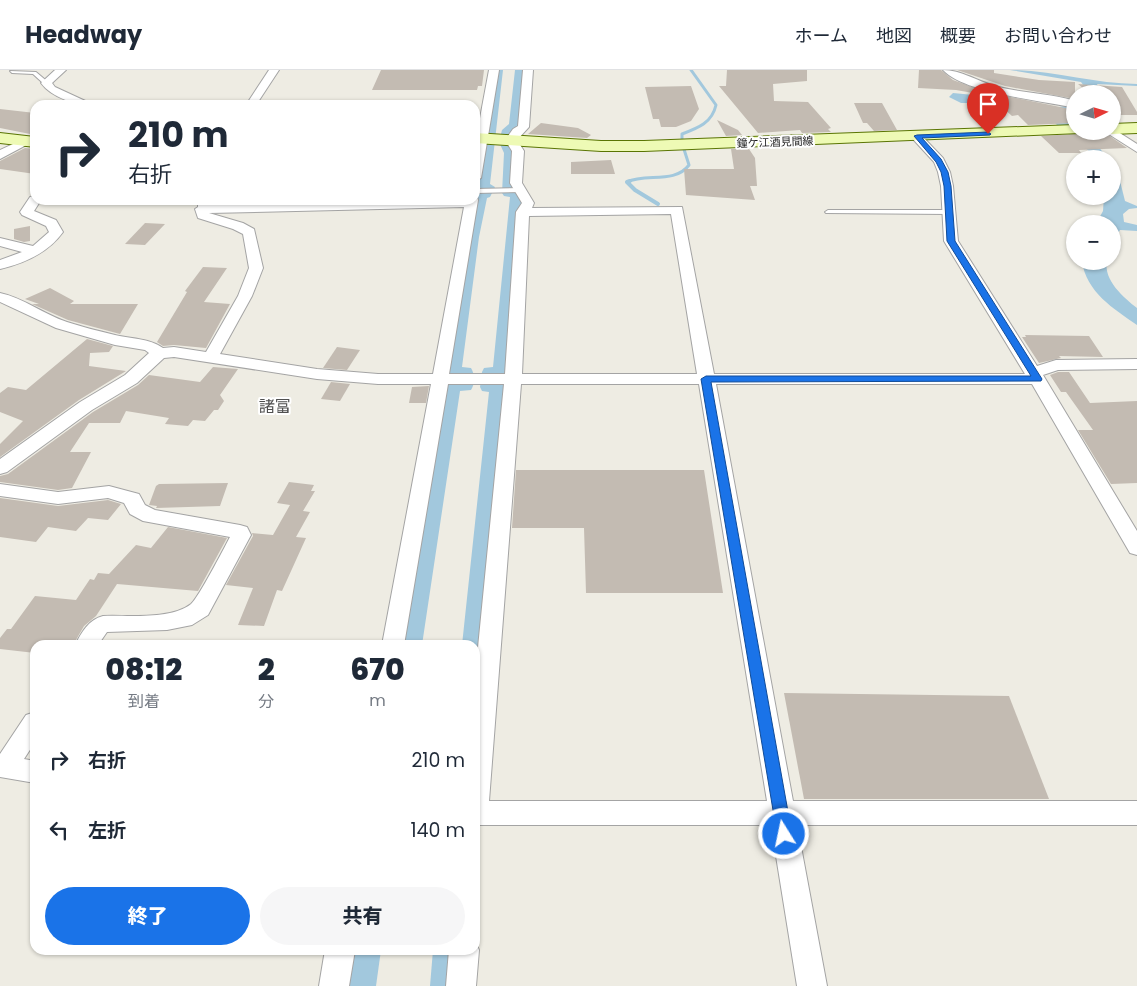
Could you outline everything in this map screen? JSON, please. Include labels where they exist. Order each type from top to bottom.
[{"type":"main road","points":[[1121,129],[1137,128]]},
{"type":"main road","name":"鐘ケ江酒見間線","points":[[481,138],[601,146],[644,146],[1066,131]]},
{"type":"main road","points":[[0,138],[30,141]]},
{"type":"street","points":[[61,70],[46,83],[51,89],[77,100]]},
{"type":"street","points":[[254,100],[274,70]]},
{"type":"street","points":[[481,138],[494,70]]},
{"type":"street","points":[[480,748],[523,212],[528,203],[522,190],[516,183],[518,151],[509,140],[516,131],[523,127],[528,70]]},
{"type":"street","points":[[948,70],[969,82],[1066,102]]},
{"type":"street","points":[[917,136],[939,161],[944,172],[947,186],[951,241],[1035,376],[1137,548]]},
{"type":"street","points":[[1121,137],[1137,149]]},
{"type":"street","points":[[0,155],[30,141]]},
{"type":"street","points":[[0,265],[36,251],[49,242],[56,232],[51,223],[27,212],[32,205]]},
{"type":"street","points":[[201,205],[203,216],[238,226],[249,232],[256,268],[246,296],[228,324],[211,357]]},
{"type":"street","points":[[394,640],[444,379],[472,205]]},
{"type":"street","points":[[523,212],[677,210],[812,986]]},
{"type":"street","points":[[0,242],[36,251]]},
{"type":"street","points":[[0,297],[11,300],[61,326],[115,340],[150,346],[159,354]]},
{"type":"street","points":[[0,468],[86,406],[131,379],[159,354],[174,352],[317,374],[378,379],[1035,376],[1056,365],[1137,364]]},
{"type":"street","points":[[0,490],[58,498],[108,492],[132,499],[137,509],[150,516],[240,532],[241,535],[200,609],[184,619],[167,622],[103,624],[98,627],[89,640]]},
{"type":"street","points":[[30,729],[3,766],[30,771]]},
{"type":"street","points":[[480,812],[781,815],[1137,813]]},
{"type":"street","points":[[334,986],[339,955]]},
{"type":"street","points":[[462,986],[464,955]]},
{"type":"lane","points":[[12,72],[34,73],[46,83]]},
{"type":"lane","points":[[480,197],[522,190]]},
{"type":"lane","points":[[828,212],[899,208],[948,212]]},
{"type":"water","points":[[1010,70],[1042,72],[1105,82],[1137,84],[1137,86],[1083,85],[1081,82]]},
{"type":"water","points":[[953,93],[984,96],[1043,110],[1066,106],[1066,110],[1061,111],[1066,122],[1066,132],[1051,120],[1015,111],[987,108],[980,103],[961,103],[949,97]]},
{"type":"water","points":[[1076,140],[1092,140],[1101,150],[1088,150]]},
{"type":"water","points":[[1121,185],[1125,201],[1137,206],[1137,208],[1129,209],[1123,214],[1124,222],[1137,225],[1137,231],[1121,230],[1121,215],[1101,215],[1103,205],[1121,205]]},
{"type":"water","points":[[1084,270],[1107,270],[1111,282],[1137,308],[1137,325],[1102,299],[1089,282]]},
{"type":"building","points":[[381,70],[484,70],[482,86],[478,86],[477,90],[372,90]]},
{"type":"building","points":[[727,70],[807,70],[807,81],[773,84],[774,101],[808,102],[831,128],[828,129],[831,132],[802,133],[800,130],[758,133],[719,86],[726,86]]},
{"type":"building","points":[[919,70],[941,70],[953,80],[986,92],[1066,108],[1066,123],[1028,125],[1018,115],[1012,116],[990,96],[956,90],[918,88]]},
{"type":"building","points":[[957,70],[994,70],[994,73],[1039,80],[1075,82],[1075,85],[1066,85],[1066,97],[1005,86]]},
{"type":"building","points":[[691,86],[699,109],[691,121],[676,127],[661,127],[659,119],[653,119],[645,87]]},
{"type":"building","points":[[1121,87],[1137,112],[1137,115],[1121,115]]},
{"type":"building","points":[[854,103],[882,103],[897,130],[874,131],[867,123],[863,123]]},
{"type":"building","points":[[0,109],[30,112],[30,134],[0,128]]},
{"type":"building","points":[[717,120],[738,130],[742,135],[726,136]]},
{"type":"building","points":[[541,123],[578,128],[591,135],[587,138],[528,134]]},
{"type":"building","points":[[1066,134],[1066,140],[1116,140],[1127,148],[1066,150],[1066,153],[1059,153],[1041,136]]},
{"type":"building","points":[[25,148],[30,148],[30,173],[0,169],[0,161]]},
{"type":"building","points":[[731,149],[749,149],[755,158],[757,186],[750,186],[755,200],[686,195],[684,169],[734,169]]},
{"type":"building","points":[[611,160],[615,174],[571,174],[571,162]]},
{"type":"building","points":[[145,223],[165,224],[145,245],[125,244]]},
{"type":"building","points":[[30,226],[30,241],[24,242],[14,239],[14,229]]},
{"type":"building","points":[[203,267],[227,268],[204,302],[230,304],[206,348],[174,345],[163,346],[157,342],[187,292],[185,291]]},
{"type":"building","points":[[50,288],[74,301],[70,304],[138,304],[120,334],[68,320],[32,304],[39,304],[25,299]]},
{"type":"building","points":[[1025,335],[1089,336],[1103,357],[1059,356],[1061,358],[1039,363],[1022,337],[1026,337]]},
{"type":"building","points":[[87,339],[113,346],[109,352],[90,353],[89,366],[126,371],[79,400],[0,457],[0,444],[23,421],[0,412],[0,393],[8,387],[26,390]]},
{"type":"building","points":[[337,347],[360,350],[347,370],[323,368]]},
{"type":"building","points":[[213,367],[238,369],[220,395],[224,401],[218,410],[214,410],[205,421],[193,420],[188,426],[165,424],[169,418],[126,411],[120,423],[89,423],[70,452],[91,452],[72,488],[58,490],[0,482],[0,476],[8,474],[93,412],[138,385],[149,375],[200,382]]},
{"type":"building","points":[[1058,372],[1069,372],[1090,403],[1137,401],[1137,483],[1111,484],[1078,430],[1093,430],[1066,392],[1061,392],[1050,375]]},
{"type":"building","points":[[331,382],[350,384],[340,401],[321,399]]},
{"type":"building","points":[[429,386],[426,403],[409,403],[412,387]]},
{"type":"building","points":[[516,470],[704,470],[723,593],[586,593],[584,528],[512,528]]},
{"type":"building","points":[[289,482],[314,485],[311,491],[315,491],[303,511],[310,512],[296,537],[306,538],[282,591],[277,590],[264,626],[238,625],[253,588],[226,585],[253,536],[252,533],[273,535],[290,505],[277,503]]},
{"type":"building","points":[[228,483],[220,506],[156,508],[157,506],[149,505],[156,486],[159,484]]},
{"type":"building","points":[[0,498],[58,506],[108,500],[121,504],[108,520],[88,518],[76,531],[48,527],[36,542],[0,537]]},
{"type":"building","points":[[168,527],[227,538],[198,591],[117,584],[96,616],[84,626],[76,640],[30,640],[30,652],[0,649],[0,638],[7,629],[11,629],[35,596],[76,600],[90,579],[94,580],[98,573],[109,574],[136,545],[151,548]]},
{"type":"building","points":[[784,693],[1009,696],[1049,799],[804,799]]},
{"type":"waterway","points":[[480,199],[481,194],[486,194],[489,187],[484,186],[498,70]]},
{"type":"waterway","points":[[473,640],[498,386],[488,387],[490,372],[501,372],[517,194],[508,193],[510,152],[505,147],[504,142],[508,130],[514,128],[515,124],[520,70]]},
{"type":"waterway","points":[[627,182],[635,179],[676,174],[683,171],[689,165],[682,143],[682,134],[708,121],[716,105],[691,70]]},
{"type":"waterway","points":[[627,182],[635,190],[658,204]]},
{"type":"waterway","points":[[412,640],[452,386],[465,386],[465,372],[453,372],[472,237],[479,205]]},
{"type":"waterway","points":[[361,986],[365,955]]},
{"type":"waterway","points":[[445,986],[448,955]]},
{"type":"district","name":"諸富","points":[[275,406]]},
{"type":"route","points":[[784,834],[706,379],[1037,379],[951,241],[947,186],[944,172],[939,161],[917,136],[988,134]]}]
